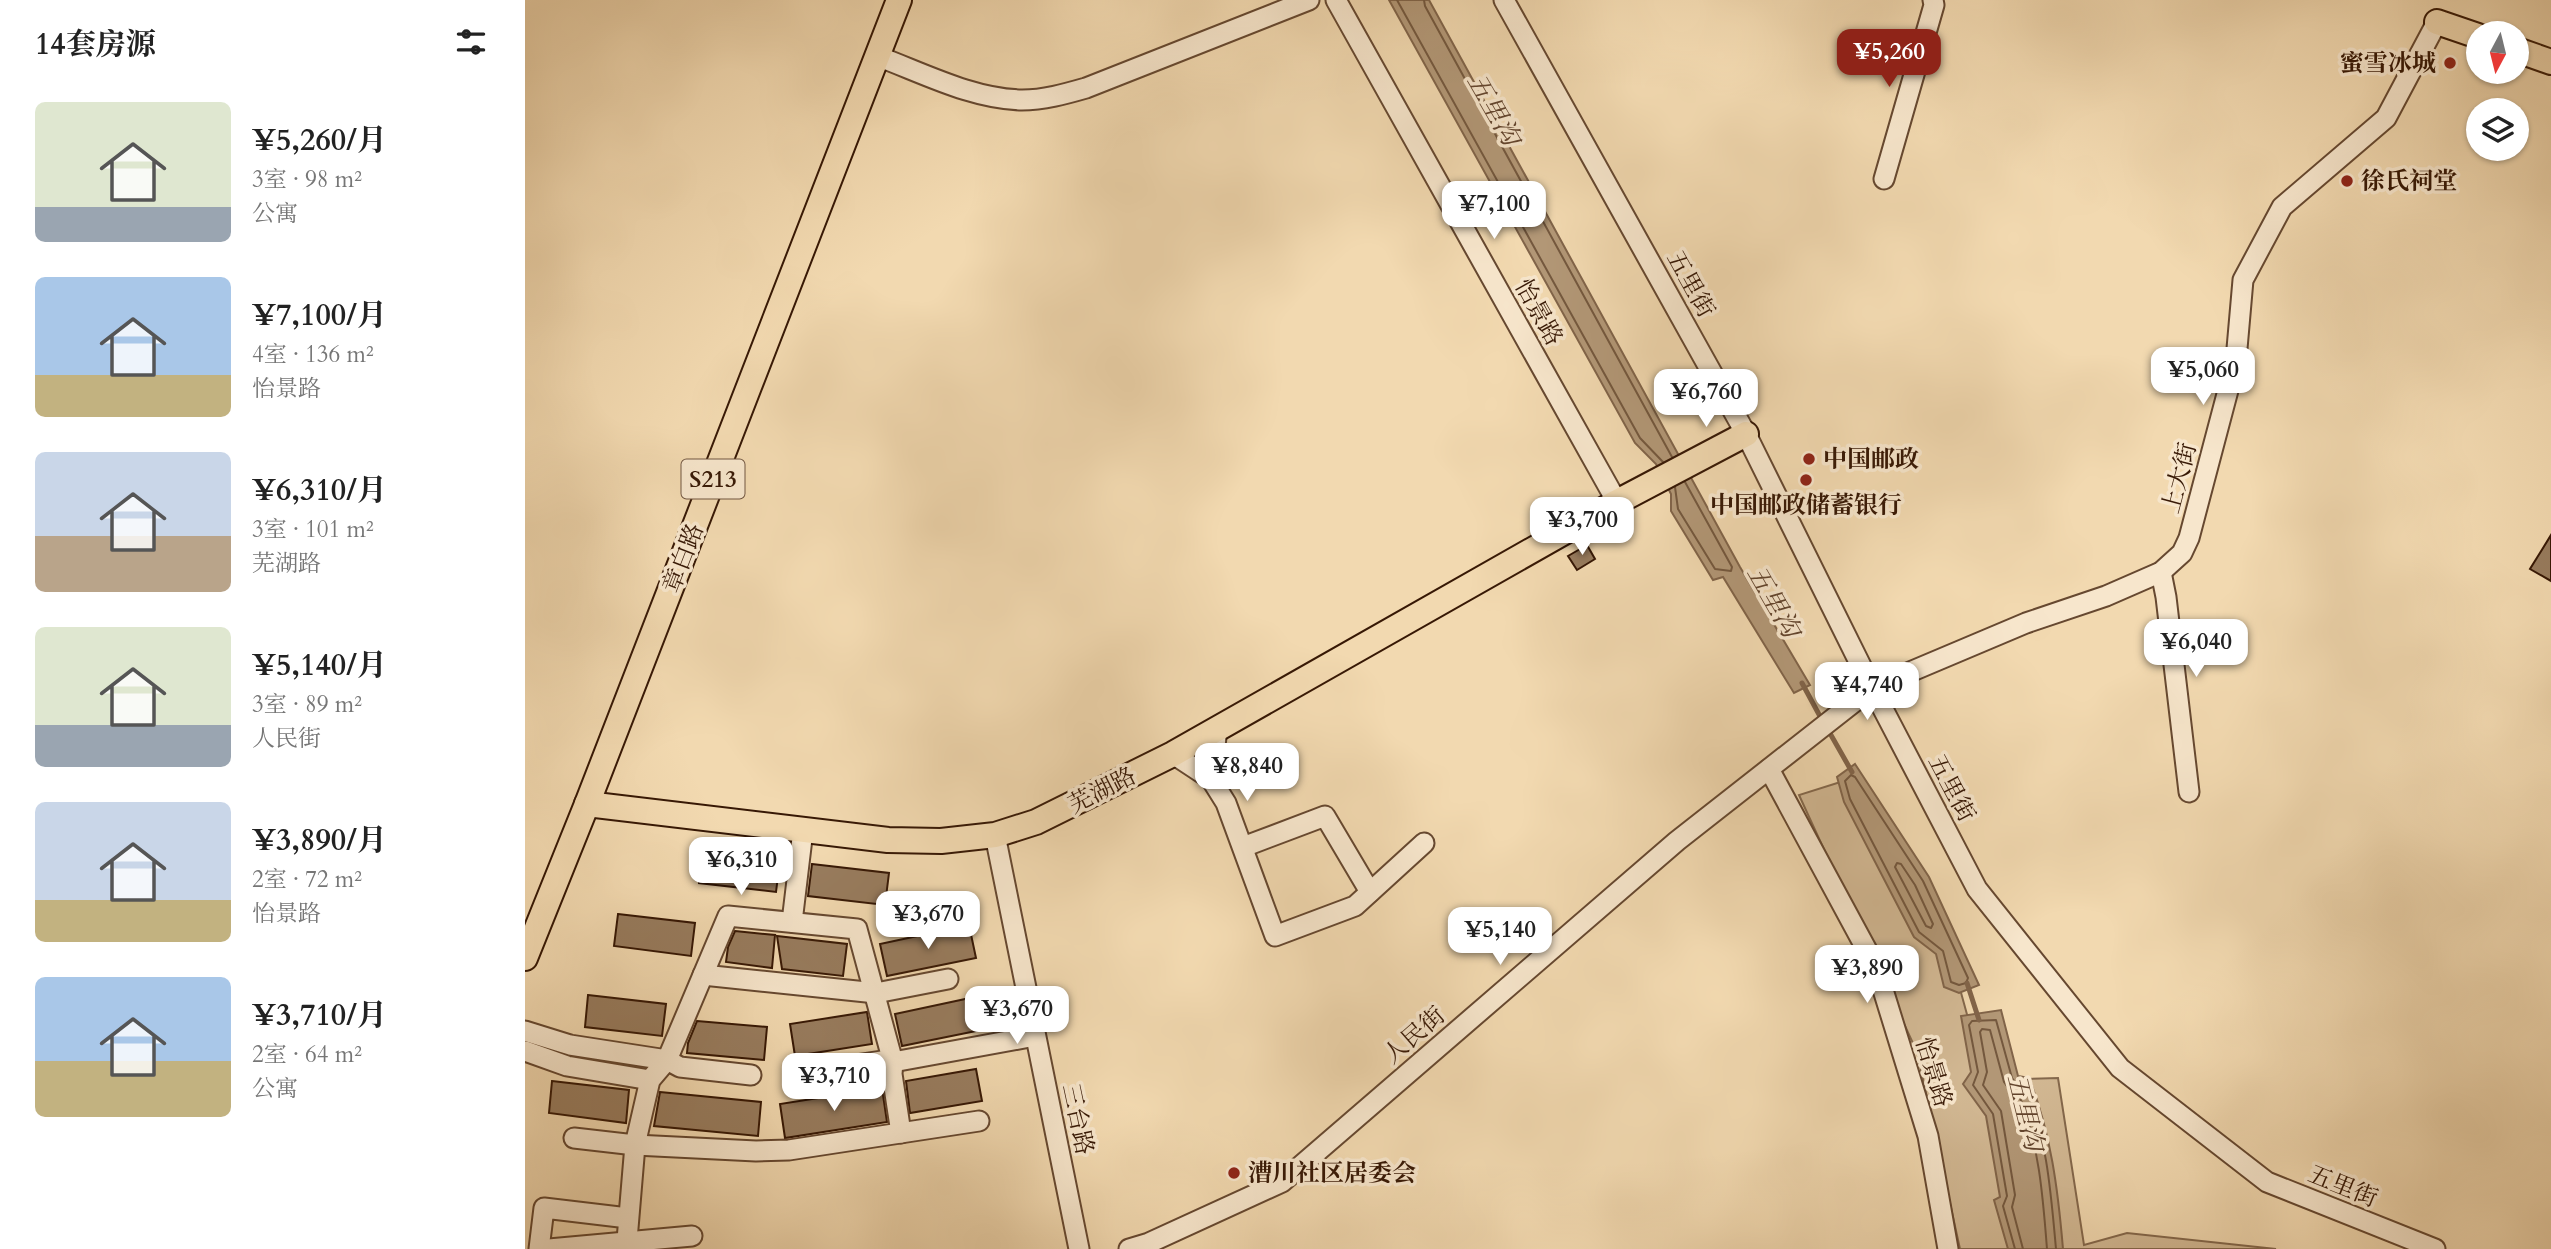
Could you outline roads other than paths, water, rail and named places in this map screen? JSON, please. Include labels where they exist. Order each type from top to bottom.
[{"type":"main road","name":"章白路","points":[[525,958],[899,0]]},
{"type":"main road","points":[[2437,22],[2466,32]]},
{"type":"main road","points":[[2529,54],[2551,62]]},
{"type":"main road","name":"芜湖路","points":[[587,804],[888,839],[941,841],[995,835],[1048,817],[1173,754],[1617,502],[1746,434]]},
{"type":"street","points":[[877,56],[982,94],[1013,99],[1048,98],[1086,88],[1309,0]]},
{"type":"street","name":"怡景路","points":[[1336,0],[1617,502]]},
{"type":"street","name":"五里街","points":[[1504,0],[1746,434],[1872,688],[1977,889],[2120,1068],[2267,1182],[2435,1249]]},
{"type":"street","points":[[1884,179],[1934,5],[1933,0]]},
{"type":"street","name":"上大街","points":[[1872,688],[2026,623],[2106,596],[2161,572],[2182,553],[2189,538],[2236,360],[2243,280],[2283,207],[2386,118],[2437,22]]},
{"type":"street","points":[[2161,572],[2189,792]]},
{"type":"street","name":"人民街","points":[[1129,1249],[1282,1182],[1677,841],[1872,688]]},
{"type":"street","points":[[1211,779],[1217,729]]},
{"type":"street","points":[[1173,754],[1211,779],[1226,803],[1275,936],[1355,906],[1424,843]]},
{"type":"street","name":"怡景路","points":[[1769,769],[1876,967],[1929,1136],[1948,1249]]},
{"type":"street","points":[[1243,847],[1325,816],[1370,892]]},
{"type":"street","points":[[792,922],[803,830]]},
{"type":"street","name":"三台路","points":[[995,835],[1079,1249]]},
{"type":"street","points":[[627,1240],[635,1145],[650,1080],[667,1060],[728,916],[857,929],[893,1062],[892,1073],[901,1133]]},
{"type":"street","points":[[703,975],[876,993],[948,979]]},
{"type":"street","points":[[525,1031],[570,1045],[667,1060],[680,1067],[751,1075]]},
{"type":"street","points":[[809,1072],[882,1061],[893,1062],[1035,1036]]},
{"type":"street","points":[[525,1051],[567,1066],[650,1080]]},
{"type":"street","points":[[574,1138],[635,1145],[789,1150],[979,1121]]},
{"type":"street","points":[[539,1249],[544,1208],[628,1218]]},
{"type":"street","points":[[549,1249],[692,1236]]},
{"type":"water","points":[[1389,0],[1429,0],[1740,567],[1810,685],[1794,693],[1723,577],[1713,580],[1671,511],[1671,494],[1656,464],[1635,443]]},
{"type":"water","points":[[1855,764],[1929,877],[1979,985],[1959,993],[1944,987],[1936,954],[1914,937],[1844,802],[1837,777]]},
{"type":"water","points":[[2001,1010],[2018,1076],[2029,1078],[2043,1120],[2056,1183],[2063,1249],[2008,1249],[1994,1200],[2000,1197],[1986,1116],[1963,1084],[1971,1072],[1961,1016]]},
{"type":"waterway","name":"五里沟","points":[[1802,683],[1822,720]]},
{"type":"waterway","name":"五里沟","points":[[1827,728],[1852,772]]},
{"type":"waterway","name":"五里沟","points":[[1967,983],[1979,1020]]},
{"type":"place","name":"蜜雪冰城","points":[[2450,63]]},
{"type":"place","name":"徐氏祠堂","points":[[2347,181]]},
{"type":"place","name":"中国邮政","points":[[1809,459]]},
{"type":"place","name":"中国邮政储蓄银行","points":[[1806,480]]},
{"type":"place","name":"漕川社区居委会","points":[[1234,1173]]}]
